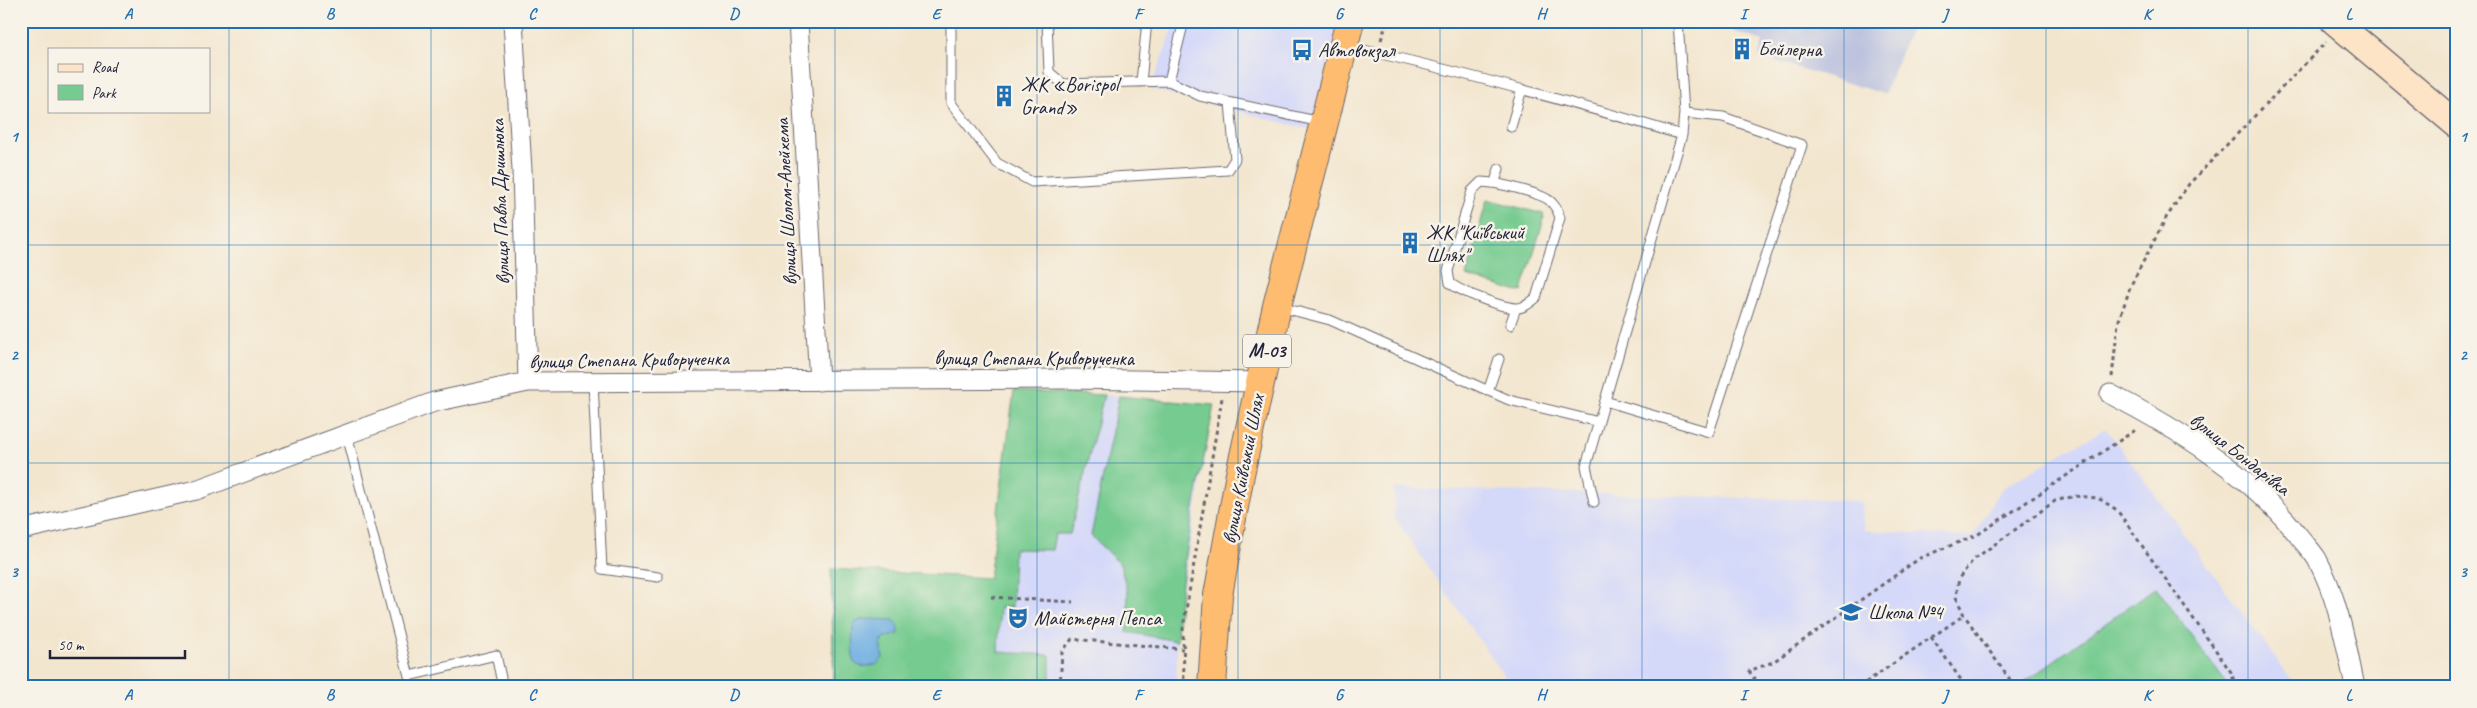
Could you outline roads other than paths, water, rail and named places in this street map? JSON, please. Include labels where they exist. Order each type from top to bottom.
[{"type":"highway","name":"вулиця Київський Шлях","points":[[1212,687],[1218,595],[1260,382],[1277,306],[1347,33]]},
{"type":"main road","points":[[2337,24],[2456,124]]},
{"type":"street","name":"вулиця Павла Дришлюка","points":[[513,21],[522,170],[528,382]]},
{"type":"street","name":"вулиця Шолом-Алейхема","points":[[798,21],[820,381]]},
{"type":"street","name":"вулиця Степана Криворученка","points":[[21,530],[196,490],[434,402],[528,382],[1070,379],[1260,382]]},
{"type":"street","name":"вулиця Бондарівка","points":[[2110,394],[2156,417],[2223,464],[2278,509],[2316,559],[2341,620],[2355,687]]},
{"type":"lane","points":[[951,21],[951,103],[997,163],[1032,182],[1228,170],[1234,159],[1230,103]]},
{"type":"lane","points":[[1047,21],[1049,72],[1063,84],[1169,81],[1200,96],[1323,123]]},
{"type":"lane","points":[[1141,82],[1147,21]]},
{"type":"lane","points":[[1169,81],[1184,21]]},
{"type":"lane","points":[[1594,502],[1586,466],[1682,135],[1684,113],[1678,21]]},
{"type":"lane","points":[[1347,33],[1377,53],[1522,89],[1682,135]]},
{"type":"lane","points":[[1511,127],[1522,89]]},
{"type":"lane","points":[[1605,401],[1709,432],[1802,145],[1723,117],[1684,113]]},
{"type":"lane","points":[[1495,182],[1499,169]]},
{"type":"lane","points":[[1482,182],[1495,182],[1548,199],[1557,207],[1560,218],[1536,298],[1528,305],[1516,308],[1459,290],[1450,283],[1448,271],[1472,191],[1482,182]]},
{"type":"lane","points":[[1277,306],[1330,320],[1509,400],[1599,422]]},
{"type":"lane","points":[[1510,325],[1516,308]]},
{"type":"lane","points":[[1488,391],[1498,359]]},
{"type":"lane","points":[[593,382],[602,569],[658,577]]},
{"type":"lane","points":[[347,435],[409,676],[496,655],[503,687]]},
{"type":"water","points":[[863,619],[894,620],[898,625],[899,634],[883,639],[881,644],[883,658],[876,665],[860,666],[854,661],[852,644],[854,623]]},
{"type":"place","name":"Бойлерна","points":[[1742,49]]},
{"type":"place","name":"Автовокзал","points":[[1302,50]]},
{"type":"place","name":"ЖК «Borispol Grand»","points":[[1004,96]]},
{"type":"place","name":"ЖК \"Київський Шлях\"","points":[[1410,243]]},
{"type":"place","name":"Школа №4","points":[[1851,612]]},
{"type":"place","name":"Майстерня Пепса","points":[[1018,618]]}]
